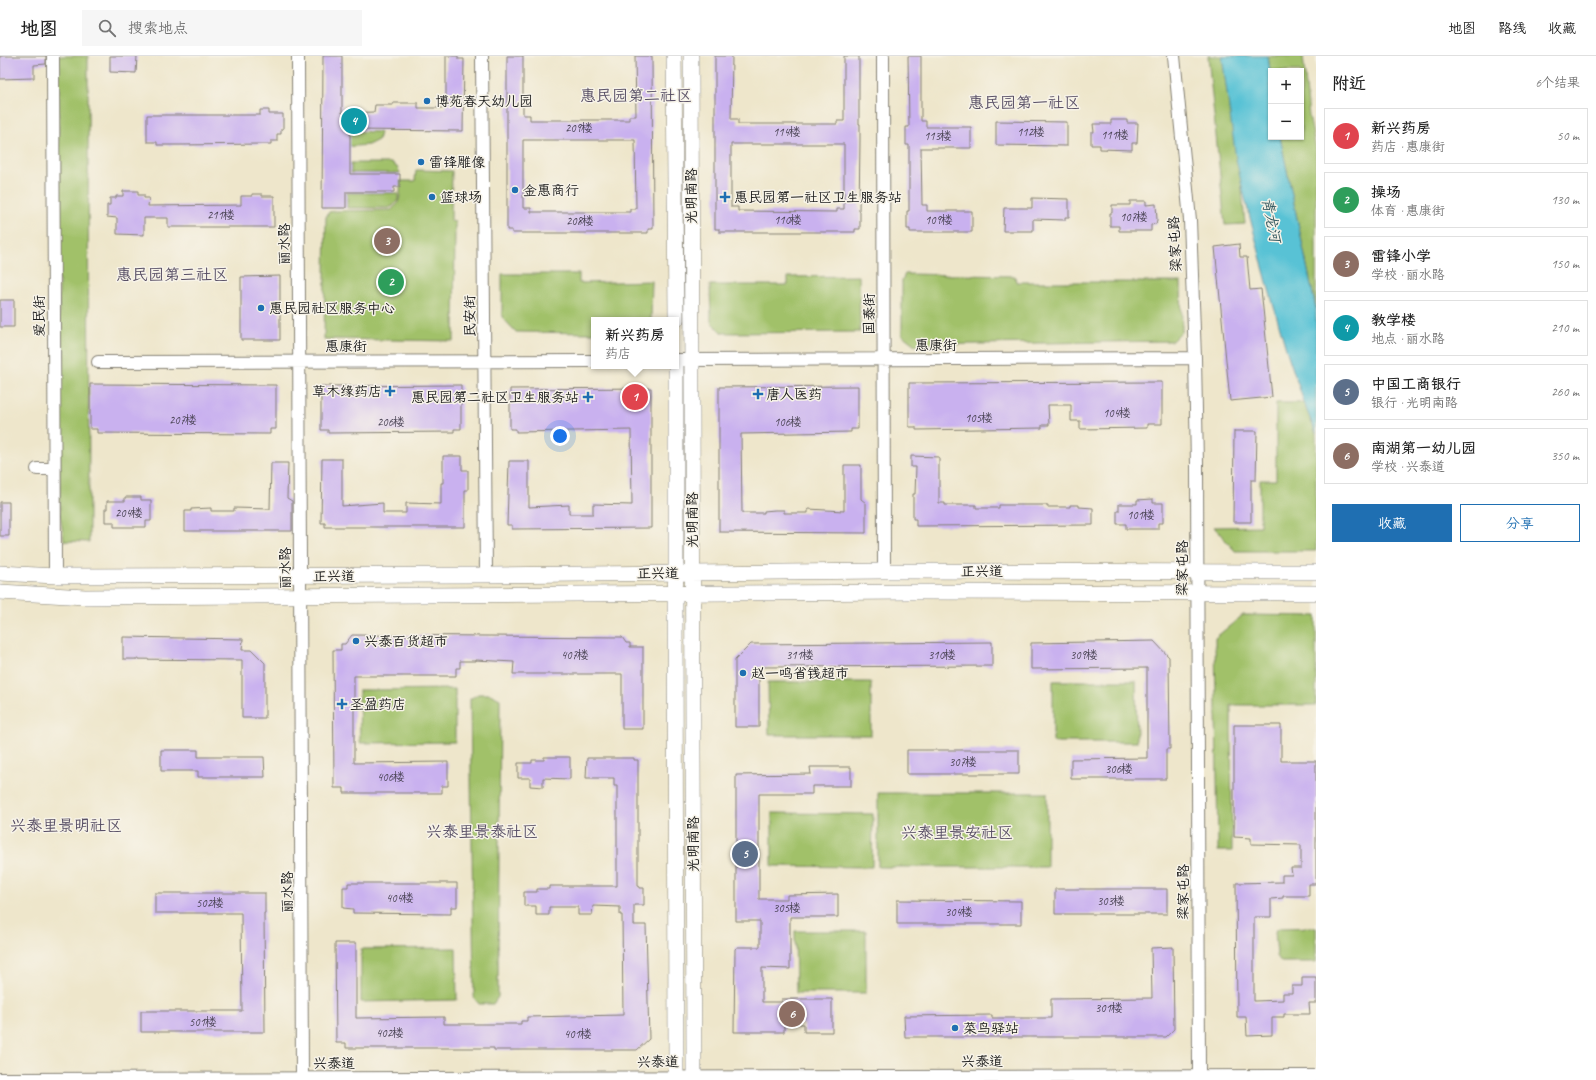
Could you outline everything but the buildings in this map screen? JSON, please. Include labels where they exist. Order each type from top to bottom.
[{"type":"main road","name":"光明南路","points":[[674,56],[676,317]]},
{"type":"main road","name":"光明南路","points":[[690,56],[694,1078]]},
{"type":"main road","name":"光明南路","points":[[676,369],[676,1078]]},
{"type":"main road","name":"正兴道","points":[[0,573],[55,576],[300,576],[884,571],[1316,572]]},
{"type":"main road","name":"正兴道","points":[[0,592],[85,597],[1197,592],[1316,593]]},
{"type":"street","name":"爱民街","points":[[53,56],[55,576]]},
{"type":"street","name":"丽水路","points":[[298,56],[302,1079]]},
{"type":"street","name":"民安街","points":[[482,56],[486,575]]},
{"type":"street","name":"国泰街","points":[[883,56],[884,571]]},
{"type":"street","name":"梁家屯路","points":[[1174,56],[1190,220],[1195,358],[1199,1078]]},
{"type":"street","name":"惠康街","points":[[679,360],[1195,358]]},
{"type":"street","name":"惠康街","points":[[98,362],[591,360]]},
{"type":"street","points":[[37,469],[54,469]]},
{"type":"street","name":"兴泰道","points":[[0,1079],[1199,1078],[1316,1076]]},
{"type":"green space","points":[[58,56],[88,56],[89,542],[64,541],[60,515]]},
{"type":"green space","points":[[1208,56],[1230,56],[1245,224],[1225,225]]},
{"type":"green space","points":[[1268,56],[1303,56],[1309,116],[1316,149],[1316,309],[1281,140],[1304,140],[1304,68],[1270,68]]},
{"type":"green space","points":[[343,131],[380,132],[378,140],[368,145],[343,147]]},
{"type":"green space","points":[[351,163],[391,163],[397,167],[400,173],[351,173]]},
{"type":"green space","points":[[416,170],[452,171],[451,221],[455,222],[454,341],[324,339],[326,217],[329,212],[334,211],[391,210],[399,201],[400,181],[415,181]]},
{"type":"green space","points":[[347,193],[398,193],[398,200],[389,208],[347,208]]},
{"type":"green space","points":[[502,274],[579,274],[579,283],[652,281],[651,317],[591,317],[591,333],[516,332],[502,317]]},
{"type":"green space","points":[[905,274],[1015,276],[1016,282],[1181,282],[1182,331],[1172,341],[915,345],[902,335],[902,280]]},
{"type":"green space","points":[[859,276],[860,332],[722,333],[711,322],[710,285],[788,285],[788,277]]},
{"type":"green space","points":[[1276,403],[1304,403],[1316,433],[1316,551],[1235,551],[1214,527],[1260,526],[1260,480],[1276,480]]},
{"type":"green space","points":[[1243,615],[1316,616],[1316,705],[1231,705],[1232,851],[1218,851],[1215,638]]},
{"type":"green space","points":[[1053,681],[1136,681],[1137,742],[1053,742]]},
{"type":"green space","points":[[768,682],[871,682],[871,735],[769,735]]},
{"type":"green space","points":[[455,689],[455,742],[360,743],[359,690]]},
{"type":"green space","points":[[478,694],[490,694],[500,699],[498,997],[493,1004],[479,1004],[474,998],[470,699]]},
{"type":"green space","points":[[878,793],[1047,793],[1047,867],[878,867]]},
{"type":"green space","points":[[772,813],[873,814],[872,867],[772,866]]},
{"type":"green space","points":[[1316,927],[1316,962],[1281,962],[1277,956],[1275,931],[1279,928]]},
{"type":"green space","points":[[795,931],[866,931],[866,993],[796,993]]},
{"type":"green space","points":[[456,948],[457,1000],[361,1002],[361,949]]},
{"type":"water","name":"青龙河","points":[[1222,56],[1268,56],[1270,68],[1268,68],[1268,140],[1281,140],[1316,309],[1316,433],[1286,349],[1243,191],[1236,159]]},
{"type":"place","name":"博苑春天幼儿园","points":[[427,101]]},
{"type":"place","name":"教学楼","points":[[354,121]]},
{"type":"place","name":"雷锋雕像","points":[[421,162]]},
{"type":"place","name":"金惠商行","points":[[515,190]]},
{"type":"place","name":"篮球场","points":[[432,197]]},
{"type":"place","name":"惠民园第一社区卫生服务站","points":[[725,197]]},
{"type":"place","name":"雷锋小学","points":[[387,241]]},
{"type":"place","name":"操场","points":[[391,282]]},
{"type":"place","name":"惠民园社区服务中心","points":[[261,308]]},
{"type":"place","name":"草木缘药店","points":[[390,391]]},
{"type":"place","name":"唐人医药","points":[[758,394]]},
{"type":"place","name":"惠民园第二社区卫生服务站","points":[[588,397]]},
{"type":"place","name":"新兴药房","points":[[635,397]]},
{"type":"place","name":"兴泰百货超市","points":[[356,641]]},
{"type":"place","name":"赵一鸣省钱超市","points":[[743,673]]},
{"type":"place","name":"圣盈药店","points":[[342,704]]},
{"type":"place","name":"中国工商银行","points":[[745,854]]},
{"type":"place","name":"南湖第一幼儿园","points":[[792,1014]]},
{"type":"place","name":"菜鸟驿站","points":[[955,1028]]},
{"type":"district","name":"惠民园第二社区","points":[[636,96]]},
{"type":"district","name":"惠民园第一社区","points":[[1024,103]]},
{"type":"district","name":"惠民园第三社区","points":[[172,275]]},
{"type":"district","name":"兴泰里景明社区","points":[[66,826]]},
{"type":"district","name":"兴泰里景泰社区","points":[[482,832]]},
{"type":"district","name":"兴泰里景安社区","points":[[957,833]]}]
